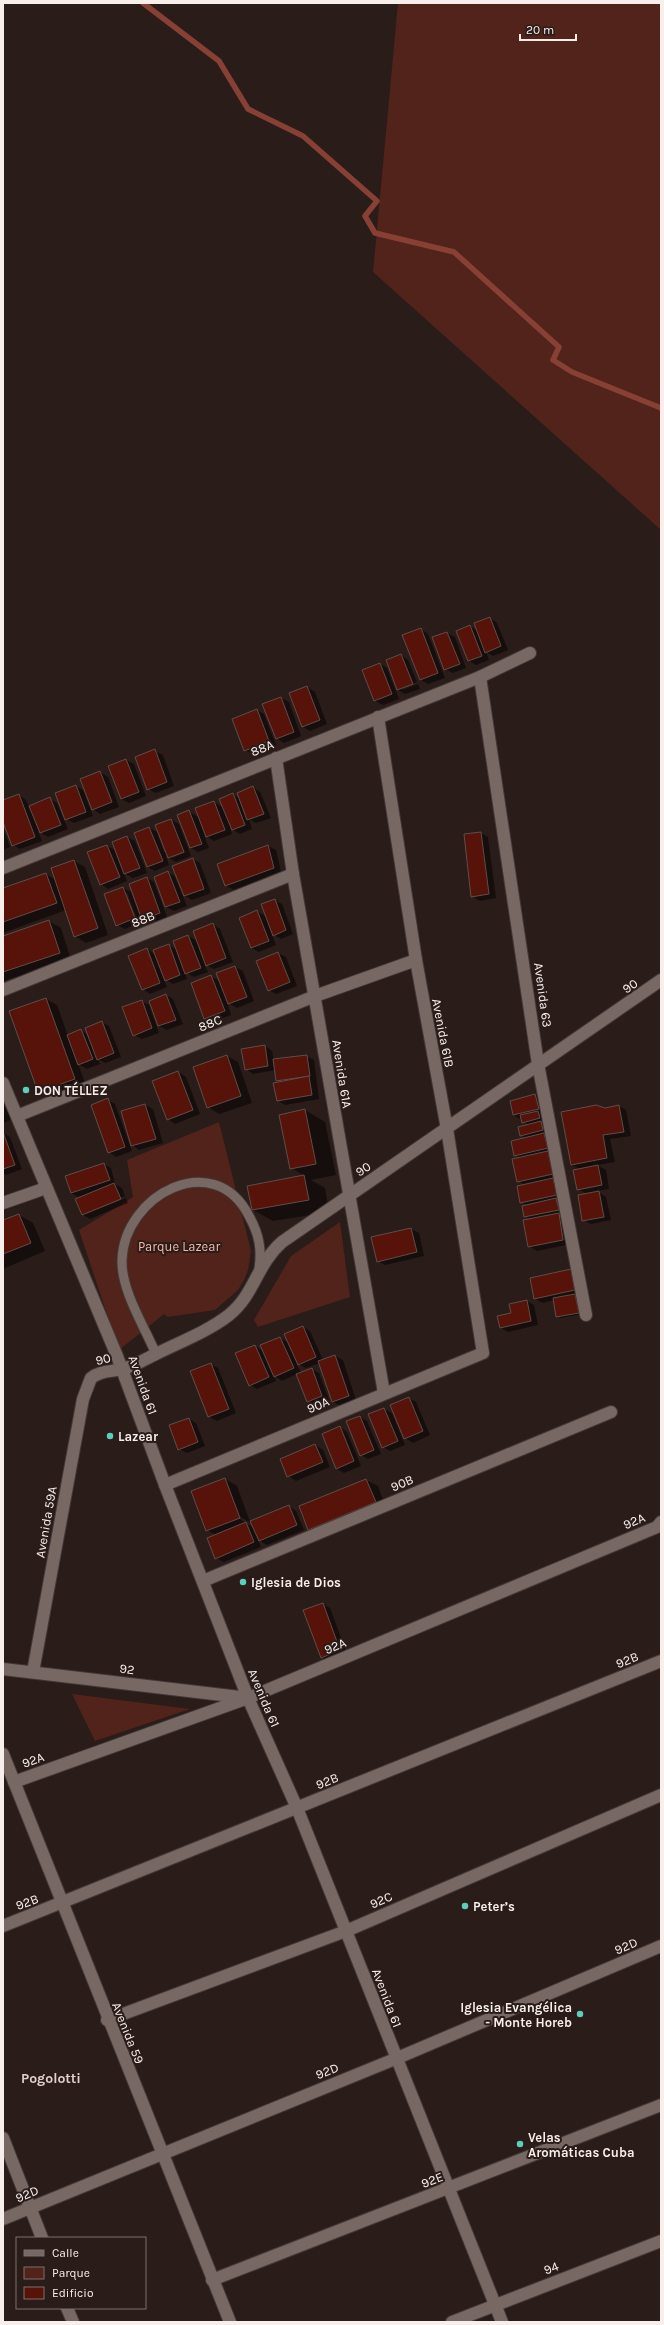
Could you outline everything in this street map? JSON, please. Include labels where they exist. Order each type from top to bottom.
[{"type":"street","name":"88A","points":[[3,868],[480,677],[530,653]]},
{"type":"street","name":"Avenida 63","points":[[480,677],[538,1064],[586,1315]]},
{"type":"street","name":"Avenida 61B","points":[[378,717],[416,960],[447,1129],[483,1353]]},
{"type":"street","name":"Avenida 61A","points":[[276,758],[293,874],[348,1196],[384,1393]]},
{"type":"street","name":"88B","points":[[3,990],[293,874]]},
{"type":"street","name":"88C","points":[[17,1116],[314,996],[416,960]]},
{"type":"street","name":"90","points":[[91,1378],[106,1370],[122,1369],[156,1354],[229,1315],[240,1304],[253,1285],[259,1269],[270,1252],[282,1242],[661,980]]},
{"type":"street","name":"Avenida 61","points":[[3,1083],[122,1369],[165,1485],[248,1698],[297,1808],[395,2059],[496,2304],[502,2322]]},
{"type":"street","points":[[3,1203],[46,1188]]},
{"type":"street","name":"90A","points":[[165,1485],[483,1353]]},
{"type":"street","name":"Avenida 59A","points":[[33,1672],[83,1399],[91,1378]]},
{"type":"street","name":"90B","points":[[203,1581],[611,1412]]},
{"type":"street","name":"92A","points":[[14,1782],[248,1698],[660,1529]]},
{"type":"street","name":"92B","points":[[3,1926],[61,1904],[661,1661]]},
{"type":"street","name":"92","points":[[3,1668],[248,1698]]},
{"type":"street","name":"Avenida 59","points":[[3,1754],[107,2020],[230,2322]]},
{"type":"street","name":"92C","points":[[107,2020],[346,1931],[661,1795]]},
{"type":"street","name":"92D","points":[[3,2219],[161,2153],[395,2059],[661,1946]]},
{"type":"street","name":"92E","points":[[212,2280],[661,2106]]},
{"type":"street","points":[[3,2138],[42,2237]]},
{"type":"street","name":"94","points":[[452,2322],[661,2241]]},
{"type":"street","points":[[68,2309],[73,2322]]},
{"type":"lane","points":[[156,1354],[129,1293],[122,1260],[124,1246],[130,1228],[149,1203],[175,1188],[194,1182],[211,1182],[226,1188],[235,1194],[242,1203],[256,1229],[261,1253],[259,1269]]},
{"type":"green space","points":[[398,3],[661,3],[661,530],[373,272]]},
{"type":"green space","name":"Parque Lazear","points":[[219,1122],[251,1251],[248,1270],[244,1280],[238,1290],[215,1310],[168,1317],[164,1314],[119,1350],[79,1230],[133,1197],[127,1160]]},
{"type":"green space","points":[[340,1222],[350,1297],[258,1327],[254,1320],[291,1256]]},
{"type":"green space","points":[[72,1694],[190,1709],[95,1741]]},
{"type":"building","points":[[490,617],[501,646],[485,653],[474,623]]},
{"type":"building","points":[[470,625],[482,656],[468,661],[456,631]]},
{"type":"building","points":[[421,628],[438,673],[420,680],[402,635]]},
{"type":"building","points":[[447,632],[460,664],[444,670],[432,637]]},
{"type":"building","points":[[401,654],[413,684],[397,690],[386,660]]},
{"type":"building","points":[[380,663],[392,694],[374,701],[362,670]]},
{"type":"building","points":[[307,686],[320,720],[302,727],[289,693]]},
{"type":"building","points":[[281,697],[294,732],[276,739],[262,704]]},
{"type":"building","points":[[257,709],[269,741],[244,751],[232,719]]},
{"type":"building","points":[[155,749],[167,782],[147,790],[135,757]]},
{"type":"building","points":[[126,759],[139,792],[121,799],[108,766]]},
{"type":"building","points":[[100,771],[112,802],[92,810],[80,779]]},
{"type":"building","points":[[76,785],[86,812],[65,820],[55,793]]},
{"type":"building","points":[[253,786],[264,814],[247,820],[237,793]]},
{"type":"building","points":[[233,793],[245,825],[232,830],[219,799]]},
{"type":"building","points":[[19,794],[35,837],[12,846],[3,822],[3,800]]},
{"type":"building","points":[[50,797],[61,825],[40,833],[29,806]]},
{"type":"building","points":[[214,801],[225,830],[206,837],[195,808]]},
{"type":"building","points":[[189,810],[202,844],[190,848],[177,815]]},
{"type":"building","points":[[171,819],[184,852],[168,858],[155,825]]},
{"type":"building","points":[[149,827],[163,861],[147,867],[134,833]]},
{"type":"building","points":[[481,832],[489,894],[471,897],[464,834]]},
{"type":"building","points":[[127,836],[140,868],[124,874],[112,842]]},
{"type":"building","points":[[107,845],[120,877],[100,885],[87,852]]},
{"type":"building","points":[[268,845],[274,868],[225,886],[217,864]]},
{"type":"building","points":[[193,858],[204,889],[184,896],[172,866]]},
{"type":"building","points":[[74,860],[98,928],[74,937],[51,868]]},
{"type":"building","points":[[168,871],[180,902],[165,907],[154,877]]},
{"type":"building","points":[[46,873],[57,903],[3,922],[3,888]]},
{"type":"building","points":[[147,877],[160,913],[142,920],[129,884]]},
{"type":"building","points":[[123,887],[135,918],[116,926],[104,894]]},
{"type":"building","points":[[275,899],[286,930],[273,936],[261,904]]},
{"type":"building","points":[[257,910],[269,941],[251,948],[239,918]]},
{"type":"building","points":[[49,920],[60,953],[3,972],[3,936]]},
{"type":"building","points":[[213,923],[226,958],[206,966],[193,931]]},
{"type":"building","points":[[188,935],[201,968],[185,974],[173,941]]},
{"type":"building","points":[[169,944],[180,975],[165,981],[153,950]]},
{"type":"building","points":[[147,948],[160,983],[142,990],[128,956]]},
{"type":"building","points":[[278,952],[290,982],[268,991],[256,961]]},
{"type":"building","points":[[235,966],[247,997],[228,1004],[216,973]]},
{"type":"building","points":[[211,975],[225,1011],[204,1019],[191,983]]},
{"type":"building","points":[[166,994],[176,1020],[158,1026],[149,1001]]},
{"type":"building","points":[[46,998],[75,1079],[38,1092],[9,1011]]},
{"type":"building","points":[[142,1000],[152,1028],[133,1036],[122,1007]]},
{"type":"building","points":[[102,1021],[114,1053],[97,1060],[85,1028]]},
{"type":"building","points":[[81,1029],[93,1059],[78,1065],[67,1035]]},
{"type":"building","points":[[265,1045],[268,1066],[245,1070],[241,1049]]},
{"type":"building","points":[[227,1055],[241,1096],[207,1108],[193,1067]]},
{"type":"building","points":[[307,1055],[310,1076],[276,1081],[273,1059]]},
{"type":"building","points":[[178,1071],[193,1110],[167,1120],[152,1081]]},
{"type":"building","points":[[309,1076],[312,1095],[277,1101],[273,1083]]},
{"type":"building","points":[[535,1094],[539,1109],[513,1115],[510,1101]]},
{"type":"building","points":[[108,1098],[125,1147],[108,1153],[91,1105]]},
{"type":"building","points":[[145,1104],[156,1139],[131,1146],[121,1111]]},
{"type":"building","points":[[596,1105],[605,1108],[619,1105],[624,1132],[603,1135],[607,1158],[571,1165],[561,1112]]},
{"type":"building","points":[[305,1109],[316,1164],[290,1169],[279,1115]]},
{"type":"building","points":[[538,1111],[540,1118],[522,1123],[520,1115]]},
{"type":"building","points":[[541,1121],[543,1130],[520,1136],[518,1127]]},
{"type":"building","points":[[3,1132],[15,1165],[3,1169]]},
{"type":"building","points":[[544,1133],[548,1148],[514,1156],[511,1141]]},
{"type":"building","points":[[548,1151],[553,1174],[517,1182],[512,1159]]},
{"type":"building","points":[[104,1163],[110,1180],[71,1193],[65,1176]]},
{"type":"building","points":[[598,1165],[602,1185],[577,1190],[573,1170]]},
{"type":"building","points":[[304,1175],[309,1200],[252,1210],[247,1186]]},
{"type":"building","points":[[553,1178],[557,1195],[520,1203],[517,1186]]},
{"type":"building","points":[[114,1183],[121,1199],[82,1215],[75,1199]]},
{"type":"building","points":[[599,1191],[604,1217],[582,1221],[578,1195]]},
{"type":"building","points":[[556,1198],[559,1210],[524,1217],[522,1206]]},
{"type":"building","points":[[559,1213],[563,1240],[528,1247],[523,1220]]},
{"type":"building","points":[[19,1214],[31,1243],[3,1254],[3,1220]]},
{"type":"building","points":[[411,1228],[417,1252],[377,1262],[371,1237]]},
{"type":"building","points":[[571,1269],[575,1290],[534,1299],[530,1278]]},
{"type":"building","points":[[575,1294],[579,1313],[556,1317],[553,1298]]},
{"type":"building","points":[[527,1300],[531,1321],[500,1328],[497,1316],[511,1313],[509,1304]]},
{"type":"building","points":[[303,1326],[316,1357],[298,1365],[284,1334]]},
{"type":"building","points":[[280,1337],[294,1368],[274,1377],[260,1345]]},
{"type":"building","points":[[255,1345],[269,1377],[249,1386],[235,1353]]},
{"type":"building","points":[[335,1355],[349,1396],[332,1402],[318,1361]]},
{"type":"building","points":[[211,1363],[229,1409],[208,1417],[190,1371]]},
{"type":"building","points":[[312,1368],[322,1396],[307,1402],[296,1374]]},
{"type":"building","points":[[409,1397],[423,1431],[404,1439],[390,1405]]},
{"type":"building","points":[[384,1408],[398,1441],[382,1448],[368,1414]]},
{"type":"building","points":[[360,1416],[374,1450],[360,1456],[346,1421]]},
{"type":"building","points":[[189,1418],[198,1442],[178,1450],[169,1425]]},
{"type":"building","points":[[340,1426],[354,1461],[336,1469],[322,1434]]},
{"type":"building","points":[[315,1444],[323,1462],[287,1477],[280,1459]]},
{"type":"building","points":[[225,1478],[240,1518],[206,1531],[191,1491]]},
{"type":"building","points":[[366,1479],[376,1502],[308,1530],[299,1506]]},
{"type":"building","points":[[289,1505],[297,1525],[259,1541],[250,1521]]},
{"type":"building","points":[[246,1522],[254,1542],[215,1559],[207,1538]]},
{"type":"building","points":[[323,1603],[340,1650],[321,1658],[303,1610]]},
{"type":"waterway","points":[[143,3],[219,61],[248,109],[303,136],[377,201],[365,216],[375,233],[454,252],[559,347],[553,360],[572,372],[661,408]]},
{"type":"place","name":"DON TÉLLEZ","points":[[26,1090]]},
{"type":"place","name":"Lazear","points":[[110,1436]]},
{"type":"place","name":"Iglesia de Dios","points":[[243,1582]]},
{"type":"place","name":"Peter’s","points":[[465,1906]]},
{"type":"place","name":"Iglesia Evangélica - Monte Horeb","points":[[580,2014]]},
{"type":"place","name":"Velas Aromáticas Cuba","points":[[520,2144]]},
{"type":"district","name":"Pogolotti","points":[[51,2078]]}]
